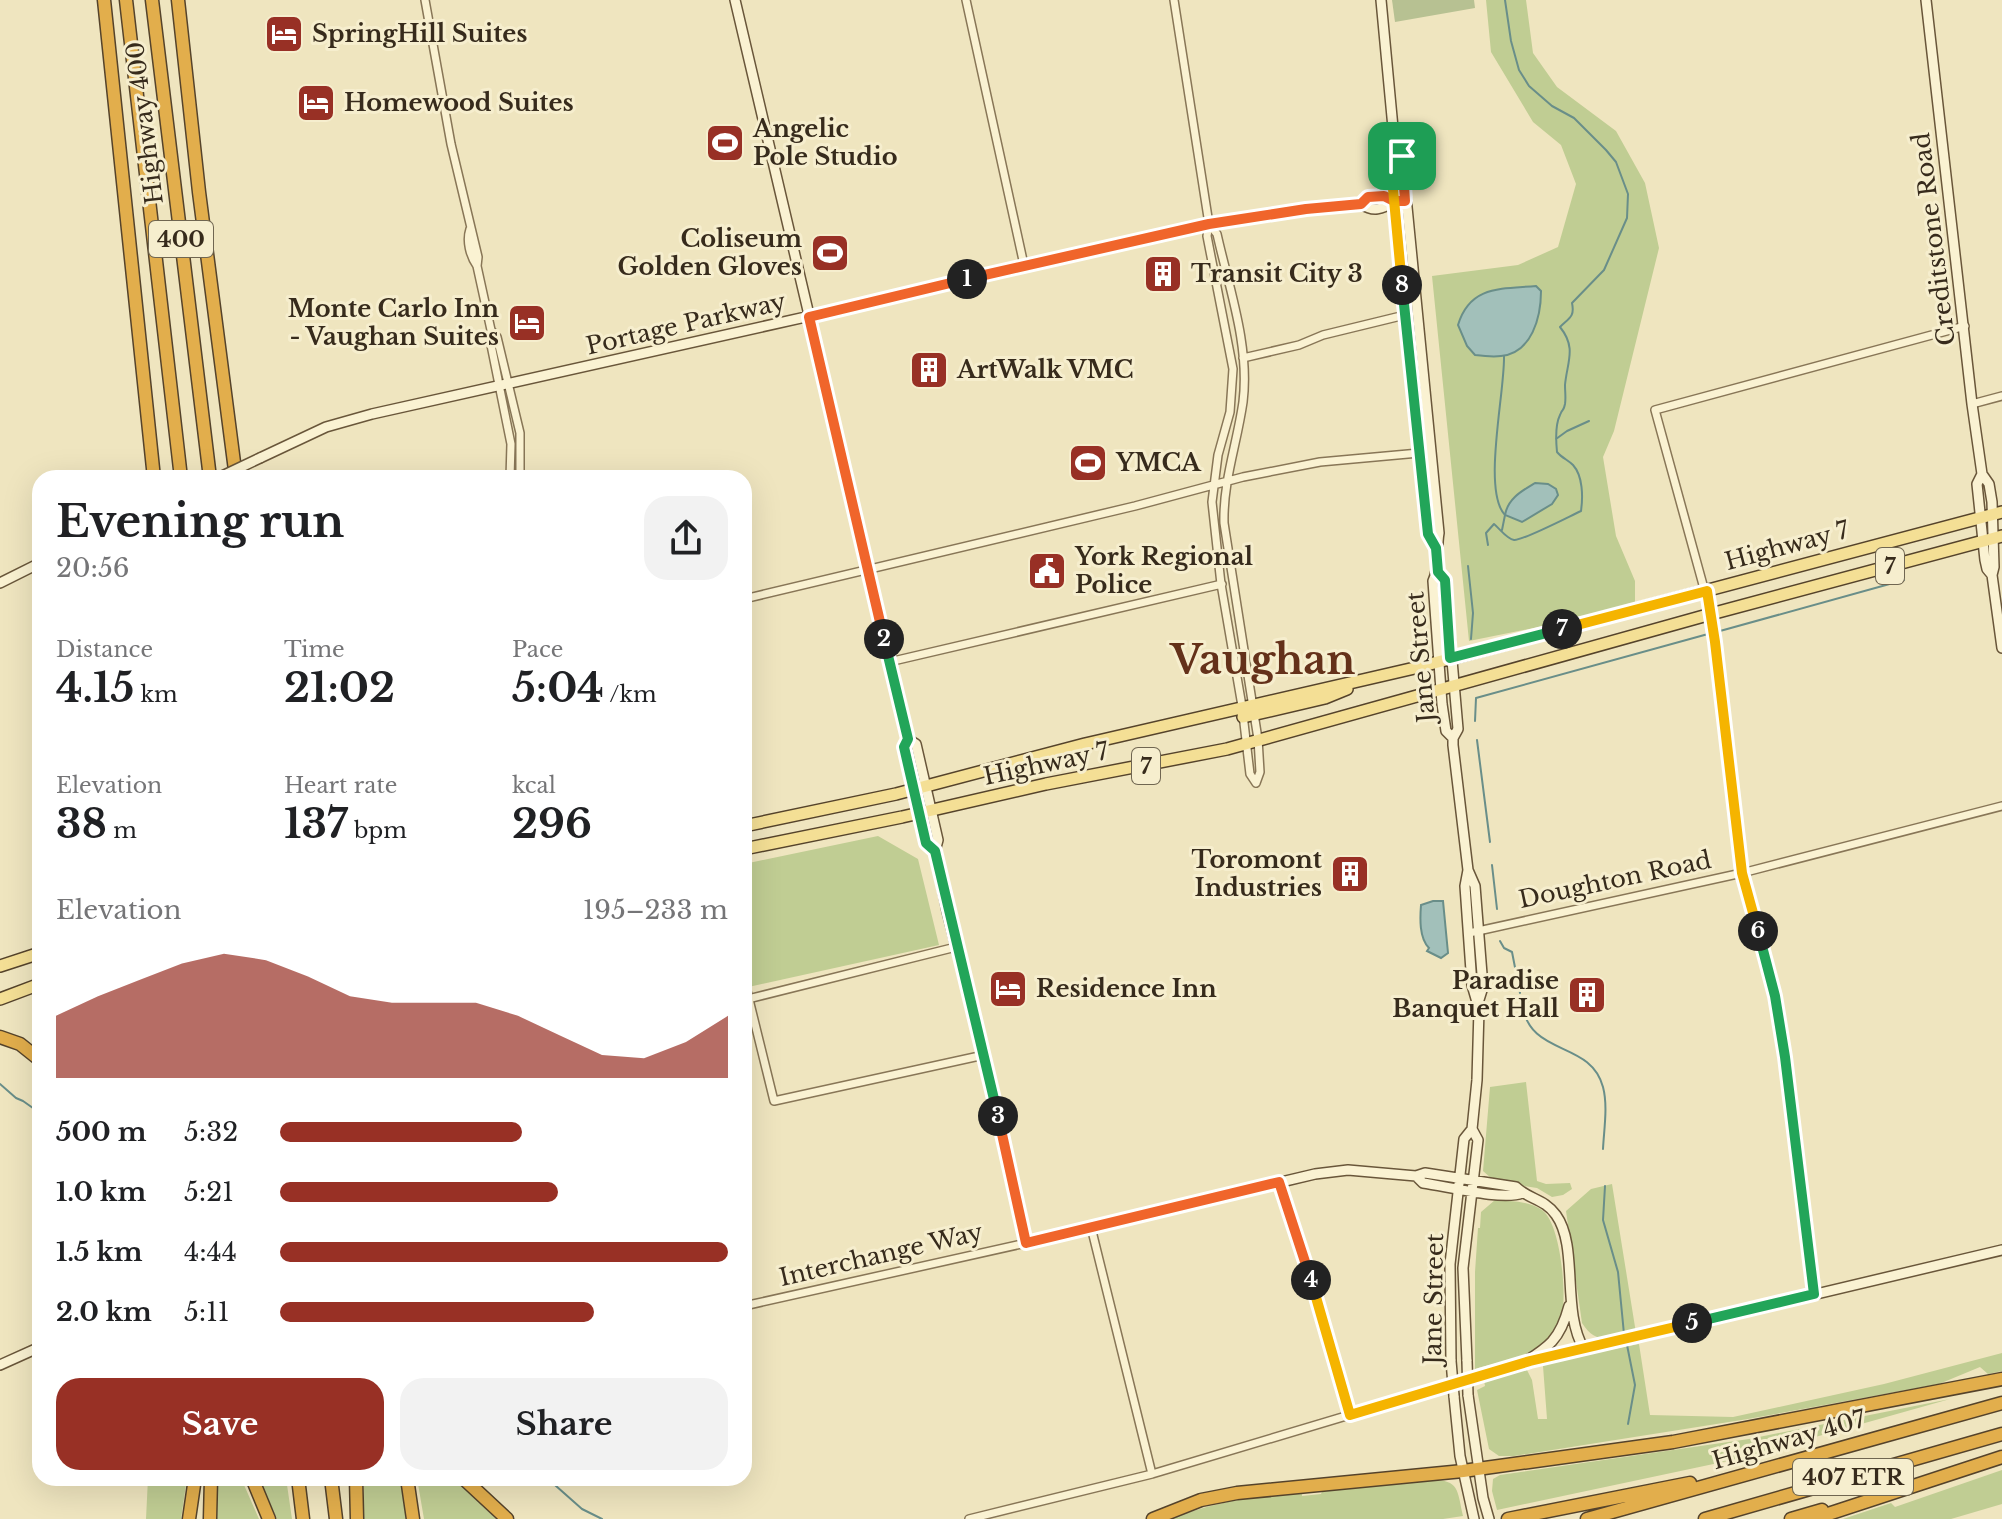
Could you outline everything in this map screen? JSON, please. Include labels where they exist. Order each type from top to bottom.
[{"type":"highway","points":[[104,0],[153,470]]},
{"type":"highway","name":"Highway 400","points":[[126,0],[180,470]]},
{"type":"highway","name":"Highway 400","points":[[152,0],[209,470]]},
{"type":"highway","points":[[178,0],[235,470]]},
{"type":"highway","points":[[142,378],[146,470]]},
{"type":"highway","points":[[231,423],[241,470]]},
{"type":"highway","points":[[0,1037],[20,1044],[32,1054]]},
{"type":"highway","points":[[1153,1519],[1201,1500],[1237,1493],[1463,1471],[1686,1440],[2002,1379]]},
{"type":"highway","name":"Highway 407","points":[[1587,1519],[2002,1403]]},
{"type":"highway","name":"407 ETR","points":[[1705,1519],[2002,1434]]},
{"type":"highway","points":[[1813,1519],[2002,1457]]},
{"type":"highway","points":[[1508,1519],[1799,1461]]},
{"type":"highway","points":[[189,1519],[194,1486]]},
{"type":"highway","points":[[210,1519],[211,1486]]},
{"type":"highway","points":[[255,1486],[269,1519]]},
{"type":"highway","points":[[299,1486],[303,1519]]},
{"type":"highway","points":[[332,1486],[336,1519]]},
{"type":"highway","points":[[356,1486],[357,1519]]},
{"type":"highway","points":[[408,1486],[413,1519]]},
{"type":"highway","points":[[472,1486],[507,1519]]},
{"type":"highway","points":[[1791,1519],[1895,1491]]},
{"type":"main road","name":"Highway 7","points":[[752,824],[1248,710],[1992,514]]},
{"type":"main road","name":"Highway 7","points":[[752,847],[1046,784],[1227,749],[1993,539]]},
{"type":"main road","points":[[0,966],[32,956]]},
{"type":"main road","points":[[0,999],[32,987]]},
{"type":"street","points":[[425,0],[478,257],[477,266],[491,330],[497,337],[511,444],[510,470]]},
{"type":"street","points":[[735,0],[889,662],[908,739],[916,744],[920,813],[926,843],[935,851]]},
{"type":"street","points":[[966,0],[1024,265]]},
{"type":"street","points":[[1174,0],[1209,224],[1207,236],[1233,369],[1230,412],[1218,455],[1212,502],[1221,584],[1248,710],[1252,740],[1250,774],[1256,783],[1260,772],[1252,740],[1224,523],[1226,481],[1243,402],[1243,358],[1217,234],[1209,224]]},
{"type":"street","name":"Jane Street","points":[[1381,0],[1395,149],[1390,157],[1405,315],[1428,534],[1436,548]]},
{"type":"street","name":"Creditstone Road","points":[[1926,0],[1972,404],[1982,474],[1989,484],[1993,539],[1987,569],[1992,575],[2002,648]]},
{"type":"street","name":"Jane Street","points":[[1395,149],[1402,156],[1439,533],[1436,548],[1438,572],[1433,581],[1444,659],[1446,731],[1453,738],[1468,870],[1465,886],[1474,932],[1472,985],[1478,1003],[1477,1080],[1472,1129],[1464,1139],[1450,1264],[1454,1396],[1463,1471],[1474,1519]]},
{"type":"street","name":"Portage Parkway","points":[[235,470],[343,422],[1024,265],[1209,224],[1361,204],[1369,209],[1385,208],[1394,201],[1405,201]]},
{"type":"street","points":[[1243,358],[1405,315]]},
{"type":"street","points":[[1814,1294],[1781,1027],[1742,873],[1707,591],[1655,410],[1965,326]]},
{"type":"street","points":[[504,385],[520,433],[520,470]]},
{"type":"street","points":[[1972,404],[2002,396]]},
{"type":"street","points":[[752,597],[1296,466],[1430,452]]},
{"type":"street","points":[[0,583],[32,567]]},
{"type":"street","points":[[889,662],[1232,581]]},
{"type":"street","points":[[920,787],[932,810],[938,840],[935,851],[1026,1243]]},
{"type":"street","name":"Doughton Road","points":[[1474,932],[1742,873],[2002,806]]},
{"type":"street","points":[[752,998],[956,947]]},
{"type":"street","points":[[752,1022],[774,1101],[984,1055]]},
{"type":"street","name":"Jane Street","points":[[1472,1129],[1478,1140],[1463,1268],[1468,1395],[1483,1498],[1489,1519]]},
{"type":"street","name":"Interchange Way","points":[[752,1304],[1279,1182],[1348,1170],[1416,1176],[1423,1183],[1460,1183],[1514,1197],[1522,1193],[1543,1202],[1561,1224],[1567,1252],[1570,1303]]},
{"type":"street","points":[[1279,1182],[1350,1415]]},
{"type":"street","points":[[1091,1227],[1152,1474]]},
{"type":"street","points":[[969,1519],[1152,1474],[1520,1365],[2002,1250]]},
{"type":"street","points":[[1570,1303],[1584,1349]]},
{"type":"street","points":[[1520,1365],[1547,1349],[1555,1340],[1570,1303]]},
{"type":"street","points":[[0,1365],[32,1351]]},
{"type":"green space","points":[[1392,0],[1474,0],[1475,8],[1395,22]]},
{"type":"green space","points":[[1486,0],[1526,0],[1533,53],[1557,87],[1616,131],[1645,183],[1659,248],[1614,431],[1603,457],[1616,536],[1635,581],[1635,602],[1559,623],[1469,641],[1432,276],[1518,265],[1558,247],[1576,184],[1561,145],[1533,122],[1491,52]]},
{"type":"green space","points":[[878,836],[918,859],[939,945],[752,986],[752,862]]},
{"type":"green space","points":[[1526,1082],[1537,1181],[1546,1184],[1570,1183],[1572,1189],[1563,1195],[1552,1197],[1537,1188],[1491,1181],[1483,1171],[1490,1087]]},
{"type":"green space","points":[[1612,1184],[1636,1333],[1600,1338],[1582,1323],[1566,1211],[1591,1189]]},
{"type":"green space","points":[[1495,1200],[1531,1205],[1549,1218],[1562,1266],[1562,1317],[1559,1328],[1544,1346],[1522,1357],[1475,1369],[1478,1228],[1481,1212]]},
{"type":"green space","points":[[1639,1344],[1650,1415],[1733,1417],[1884,1384],[2002,1353],[2002,1371],[1988,1374],[1980,1367],[1939,1384],[1748,1419],[1514,1456],[1499,1456],[1489,1449],[1477,1390],[1485,1386],[1484,1380],[1525,1366],[1532,1380],[1538,1419],[1547,1419],[1543,1366],[1547,1362]]},
{"type":"green space","points":[[1950,1399],[1737,1459],[1497,1510],[1492,1491],[1493,1479],[1500,1475],[1749,1439]]},
{"type":"green space","points":[[2002,1470],[2002,1504],[1951,1519],[1843,1519],[1891,1503],[1895,1507]]},
{"type":"green space","points":[[1446,1481],[1455,1487],[1463,1516],[1443,1519],[1170,1519],[1219,1504],[1269,1495],[1302,1491],[1302,1496],[1321,1494],[1323,1489]]},
{"type":"green space","points":[[148,1486],[186,1486],[181,1519],[146,1519]]},
{"type":"green space","points":[[217,1486],[245,1486],[259,1519],[217,1519]]},
{"type":"green space","points":[[263,1486],[287,1486],[292,1519],[277,1519]]},
{"type":"green space","points":[[364,1486],[401,1486],[406,1519],[364,1519]]},
{"type":"green space","points":[[418,1486],[461,1486],[496,1519],[424,1519]]},
{"type":"water","points":[[1536,286],[1541,291],[1539,312],[1527,341],[1512,353],[1475,355],[1467,346],[1458,325],[1470,302],[1500,289]]},
{"type":"water","points":[[1535,483],[1548,484],[1556,489],[1558,495],[1552,504],[1522,522],[1505,515],[1512,500]]},
{"type":"water","points":[[1443,901],[1448,953],[1441,958],[1427,951],[1429,948],[1421,928],[1421,905]]},
{"type":"waterway","points":[[1488,545],[1486,533],[1494,524],[1514,540],[1581,511],[1579,475],[1573,465],[1557,452],[1558,419],[1565,404],[1570,355],[1568,342],[1560,327],[1572,314],[1572,303],[1604,270],[1627,218],[1628,194],[1616,162],[1606,150],[1574,118],[1552,106],[1529,86],[1519,70],[1505,0]]},
{"type":"waterway","points":[[1502,530],[1505,515],[1498,503],[1495,464],[1504,356]]},
{"type":"waterway","points":[[1556,439],[1589,421]]},
{"type":"waterway","points":[[1468,566],[1473,613],[1471,639]]},
{"type":"waterway","points":[[1720,631],[1904,580]]},
{"type":"waterway","points":[[1475,721],[1476,698],[1708,634]]},
{"type":"waterway","points":[[1477,740],[1490,842]]},
{"type":"waterway","points":[[1492,865],[1497,909]]},
{"type":"waterway","points":[[1500,941],[1504,948],[1512,952],[1520,993]]},
{"type":"waterway","points":[[1522,1003],[1527,1020],[1536,1033],[1586,1061],[1596,1072],[1605,1102],[1603,1149]]},
{"type":"waterway","points":[[0,1084],[32,1107]]},
{"type":"waterway","points":[[1605,1186],[1603,1220],[1618,1272],[1624,1334]]},
{"type":"waterway","points":[[1627,1345],[1635,1385],[1628,1424]]},
{"type":"waterway","points":[[556,1486],[582,1509],[602,1519]]},
{"type":"place","name":"SpringHill Suites","points":[[284,34]]},
{"type":"place","name":"Homewood Suites","points":[[316,103]]},
{"type":"place","name":"Angelic Pole Studio","points":[[725,143]]},
{"type":"place","name":"Coliseum Golden Gloves","points":[[830,253]]},
{"type":"place","name":"Transit City 3","points":[[1163,274]]},
{"type":"place","name":"Monte Carlo Inn - Vaughan Suites","points":[[527,323]]},
{"type":"place","name":"ArtWalk VMC","points":[[929,370]]},
{"type":"place","name":"YMCA","points":[[1088,463]]},
{"type":"place","name":"York Regional Police","points":[[1047,571]]},
{"type":"place","name":"Toromont Industries","points":[[1350,874]]},
{"type":"place","name":"Residence Inn","points":[[1008,989]]},
{"type":"place","name":"Paradise Banquet Hall","points":[[1587,995]]},
{"type":"district","name":"Vaughan","points":[[1263,660]]},
{"type":"route","points":[[1402,156],[1395,149],[1390,157],[1392,186],[1394,201],[1418,436],[1422,487],[1428,534],[1436,548],[1438,572],[1445,580],[1450,658],[1707,591],[1742,873],[1781,1027],[1814,1294],[1530,1361],[1350,1415],[1310,1274],[1279,1182],[1026,1243],[935,851],[926,843],[904,747],[908,739],[899,698],[809,317],[1209,224],[1361,204],[1368,197],[1384,196],[1394,201],[1405,201],[1402,156]]}]
